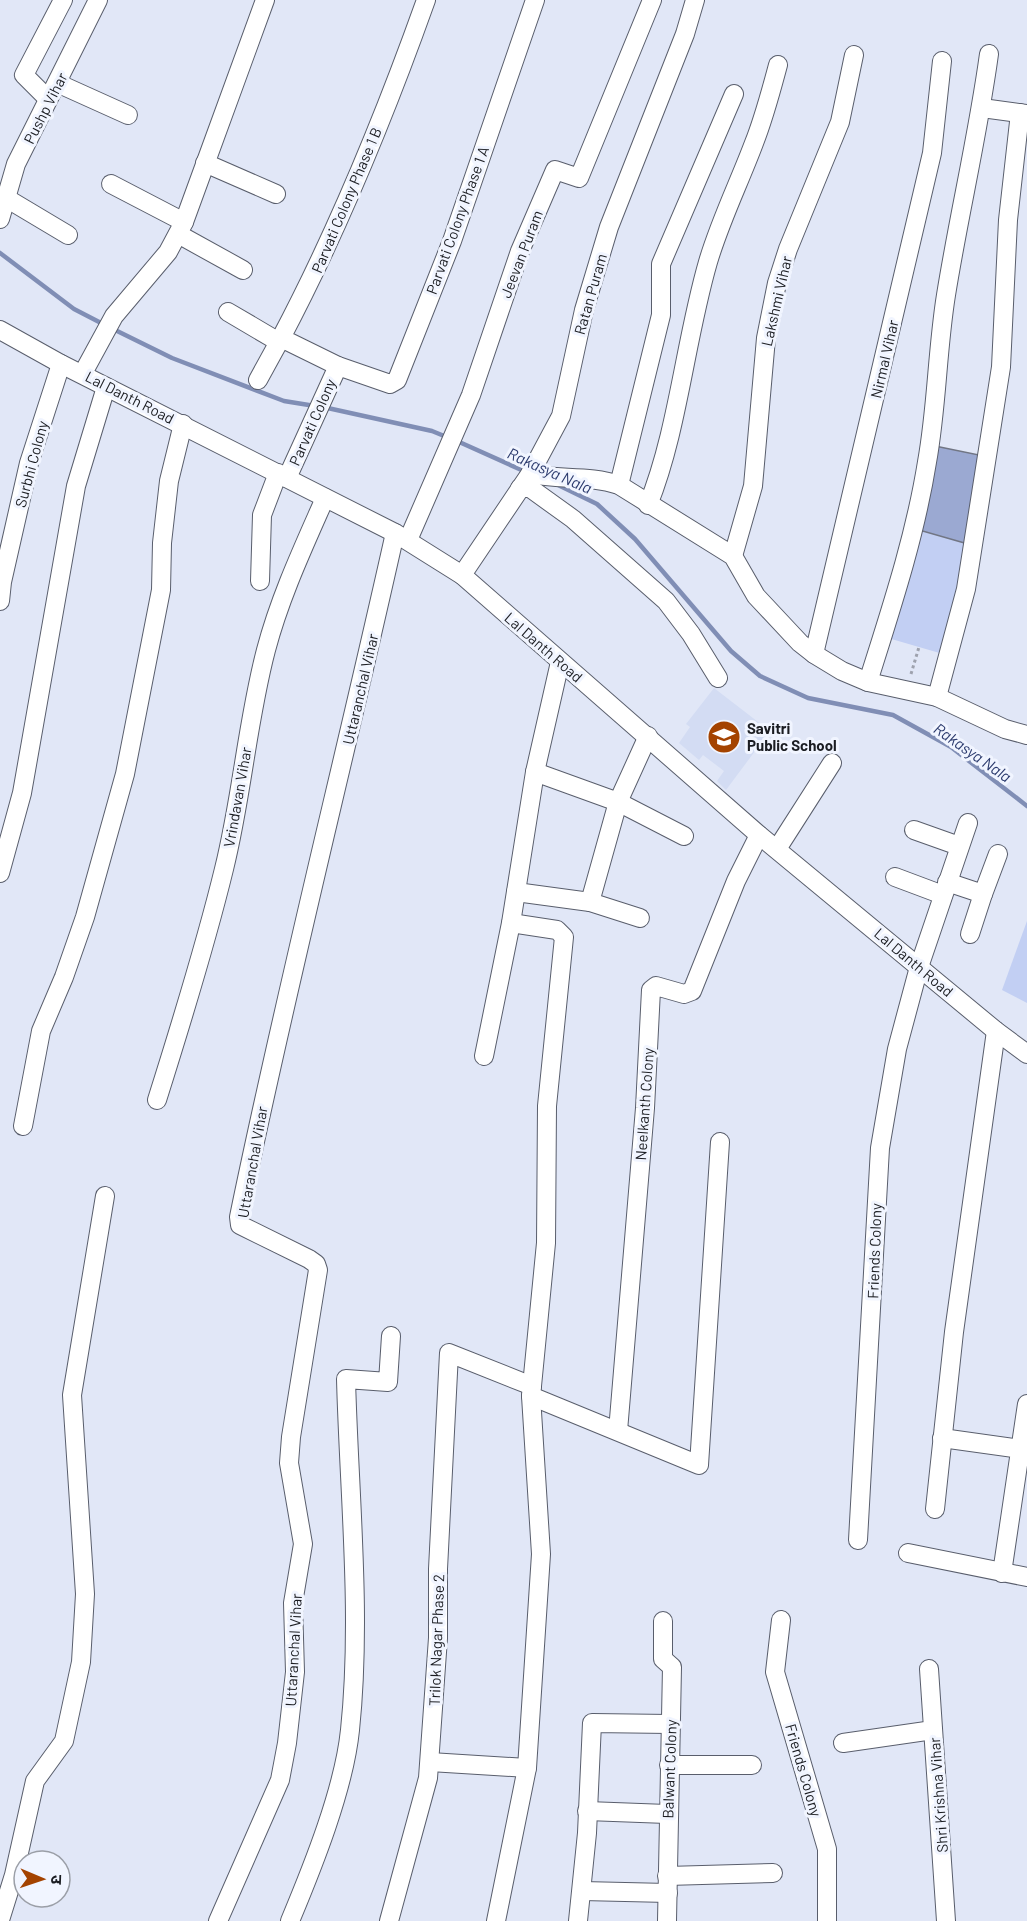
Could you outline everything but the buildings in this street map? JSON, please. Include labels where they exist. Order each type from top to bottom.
[{"type":"street","points":[[63,0],[24,75],[52,91],[128,115]]},
{"type":"street","name":"Pushp Vihar","points":[[0,219],[16,164],[98,0]]},
{"type":"street","points":[[83,374],[114,316],[168,252],[181,228],[265,0]]},
{"type":"street","name":"Parvati Colony Phase 1 B","points":[[258,381],[312,278],[347,198],[426,0]]},
{"type":"street","name":"Parvati Colony Phase 1 A","points":[[338,366],[390,384],[397,380],[452,241],[535,0]]},
{"type":"street","name":"Jeevan Puram","points":[[401,537],[447,448],[471,395],[520,251],[555,170],[579,178],[652,0]]},
{"type":"street","name":"Ratan Puram","points":[[462,575],[525,481],[561,416],[584,310],[609,228],[686,34],[695,0]]},
{"type":"street","points":[[868,682],[896,595],[920,504],[928,459],[945,298],[982,108],[989,54]]},
{"type":"street","name":"Lakshmi Vihar","points":[[733,556],[753,486],[766,339],[777,283],[840,122],[854,55]]},
{"type":"street","name":"Nirmal Vihar","points":[[813,654],[932,153],[942,61]]},
{"type":"street","points":[[648,505],[663,463],[682,367],[708,262],[724,214],[765,114],[778,65]]},
{"type":"street","points":[[619,485],[661,315],[661,264],[734,94]]},
{"type":"street","points":[[937,697],[966,589],[1001,367],[1008,220],[1024,113],[982,108]]},
{"type":"street","points":[[205,163],[276,194]]},
{"type":"street","points":[[111,184],[243,270]]},
{"type":"street","points":[[6,198],[68,235]]},
{"type":"street","points":[[228,312],[280,340],[338,366]]},
{"type":"street","name":"Lal Danth Road","points":[[0,330],[60,364],[183,424],[401,537],[462,575],[759,835],[996,1031],[1027,1054]]},
{"type":"street","name":"Surbhi Colony","points":[[0,601],[2,582],[29,464],[60,364]]},
{"type":"street","name":"Parvati Colony","points":[[260,581],[262,514],[315,417],[338,366]]},
{"type":"street","points":[[0,873],[22,793],[76,486],[106,387]]},
{"type":"street","points":[[23,1126],[41,1031],[64,977],[85,917],[124,774],[161,590],[162,543],[169,481],[183,424]]},
{"type":"street","points":[[525,481],[601,479],[619,485],[733,556],[756,596],[813,654],[842,671],[868,682],[937,697],[1005,729],[1027,735]]},
{"type":"street","points":[[525,481],[530,488],[573,519],[666,601],[691,634],[718,678]]},
{"type":"street","name":"Vrindavan Vihar","points":[[157,1100],[186,1009],[225,867],[252,710],[266,650],[285,591],[325,498]]},
{"type":"street","name":"Uttaranchal Vihar","points":[[218,1921],[280,1780],[287,1743],[295,1672],[293,1602],[303,1544],[289,1463],[291,1437],[318,1270],[309,1259],[240,1226],[239,1217],[273,1053],[401,537]]},
{"type":"street","points":[[484,1056],[511,922],[535,771],[560,662]]},
{"type":"street","points":[[590,902],[618,802],[648,736]]},
{"type":"street","points":[[777,849],[832,763]]},
{"type":"street","points":[[535,771],[618,802],[684,836]]},
{"type":"street","name":"Friends Colony","points":[[858,1540],[880,1148],[897,1049],[919,967],[968,824]]},
{"type":"street","points":[[914,830],[959,846]]},
{"type":"street","name":"Neelkanth Colony","points":[[618,1431],[645,1108],[651,990],[656,986],[684,994],[692,991],[736,881],[759,835]]},
{"type":"street","points":[[970,934],[998,854]]},
{"type":"street","points":[[895,877],[983,894]]},
{"type":"street","points":[[516,892],[590,902],[640,918]]},
{"type":"street","points":[[496,1921],[527,1768],[541,1554],[531,1391],[546,1243],[547,1106],[564,937],[557,930],[511,922]]},
{"type":"street","points":[[935,1509],[954,1332],[996,1031]]},
{"type":"street","points":[[531,1391],[699,1465],[720,1142]]},
{"type":"street","points":[[0,1920],[14,1875],[35,1781],[64,1741],[81,1662],[85,1594],[72,1395],[105,1196]]},
{"type":"street","points":[[290,1921],[330,1811],[350,1732],[354,1658],[353,1548],[346,1379],[388,1382],[391,1336]]},
{"type":"street","name":"Trilok Nagar Phase 2","points":[[389,1921],[413,1842],[430,1761],[438,1638],[439,1547],[450,1353],[531,1391]]},
{"type":"street","points":[[1002,1573],[1027,1404]]},
{"type":"street","points":[[942,1438],[1021,1449]]},
{"type":"street","points":[[908,1553],[1027,1577]]},
{"type":"street","name":"Friends Colony","points":[[781,1620],[776,1672],[827,1849],[827,1921]]},
{"type":"street","name":"Balwant Colony","points":[[663,1621],[663,1659],[672,1667],[667,1814],[668,1921]]},
{"type":"street","name":"Shri Krishna Vihar","points":[[929,1670],[946,1921]]},
{"type":"street","points":[[578,1921],[588,1811],[592,1723],[670,1724]]},
{"type":"street","points":[[843,1743],[933,1730]]},
{"type":"street","points":[[430,1761],[527,1768]]},
{"type":"street","points":[[669,1765],[752,1765]]},
{"type":"street","points":[[588,1811],[667,1814]]},
{"type":"street","points":[[582,1891],[773,1873]]},
{"type":"path","points":[[906,690],[919,647]]},
{"type":"shaded area","points":[[919,530],[968,544],[943,654],[888,638]]},
{"type":"shaded area","name":"Savitri Public School","points":[[714,688],[770,731],[726,790],[717,781],[724,771],[703,755],[699,760],[679,743],[690,727],[686,724]]},
{"type":"shaded area","points":[[1027,921],[1027,1003],[1002,990]]},
{"type":"waterway","name":"Rakasya Nala","points":[[0,253],[74,309],[103,324]]},
{"type":"waterway","name":"Rakasya Nala","points":[[111,328],[172,358],[284,401],[315,406]]},
{"type":"waterway","name":"Rakasya Nala","points":[[323,407],[432,431],[449,438]]},
{"type":"waterway","name":"Rakasya Nala","points":[[457,441],[526,472]]},
{"type":"waterway","name":"Rakasya Nala","points":[[556,484],[597,504],[635,539],[731,651],[760,676],[808,698],[893,715],[951,747],[1027,806]]},
{"type":"place","name":"Savitri Public School","points":[[724,737]]}]
